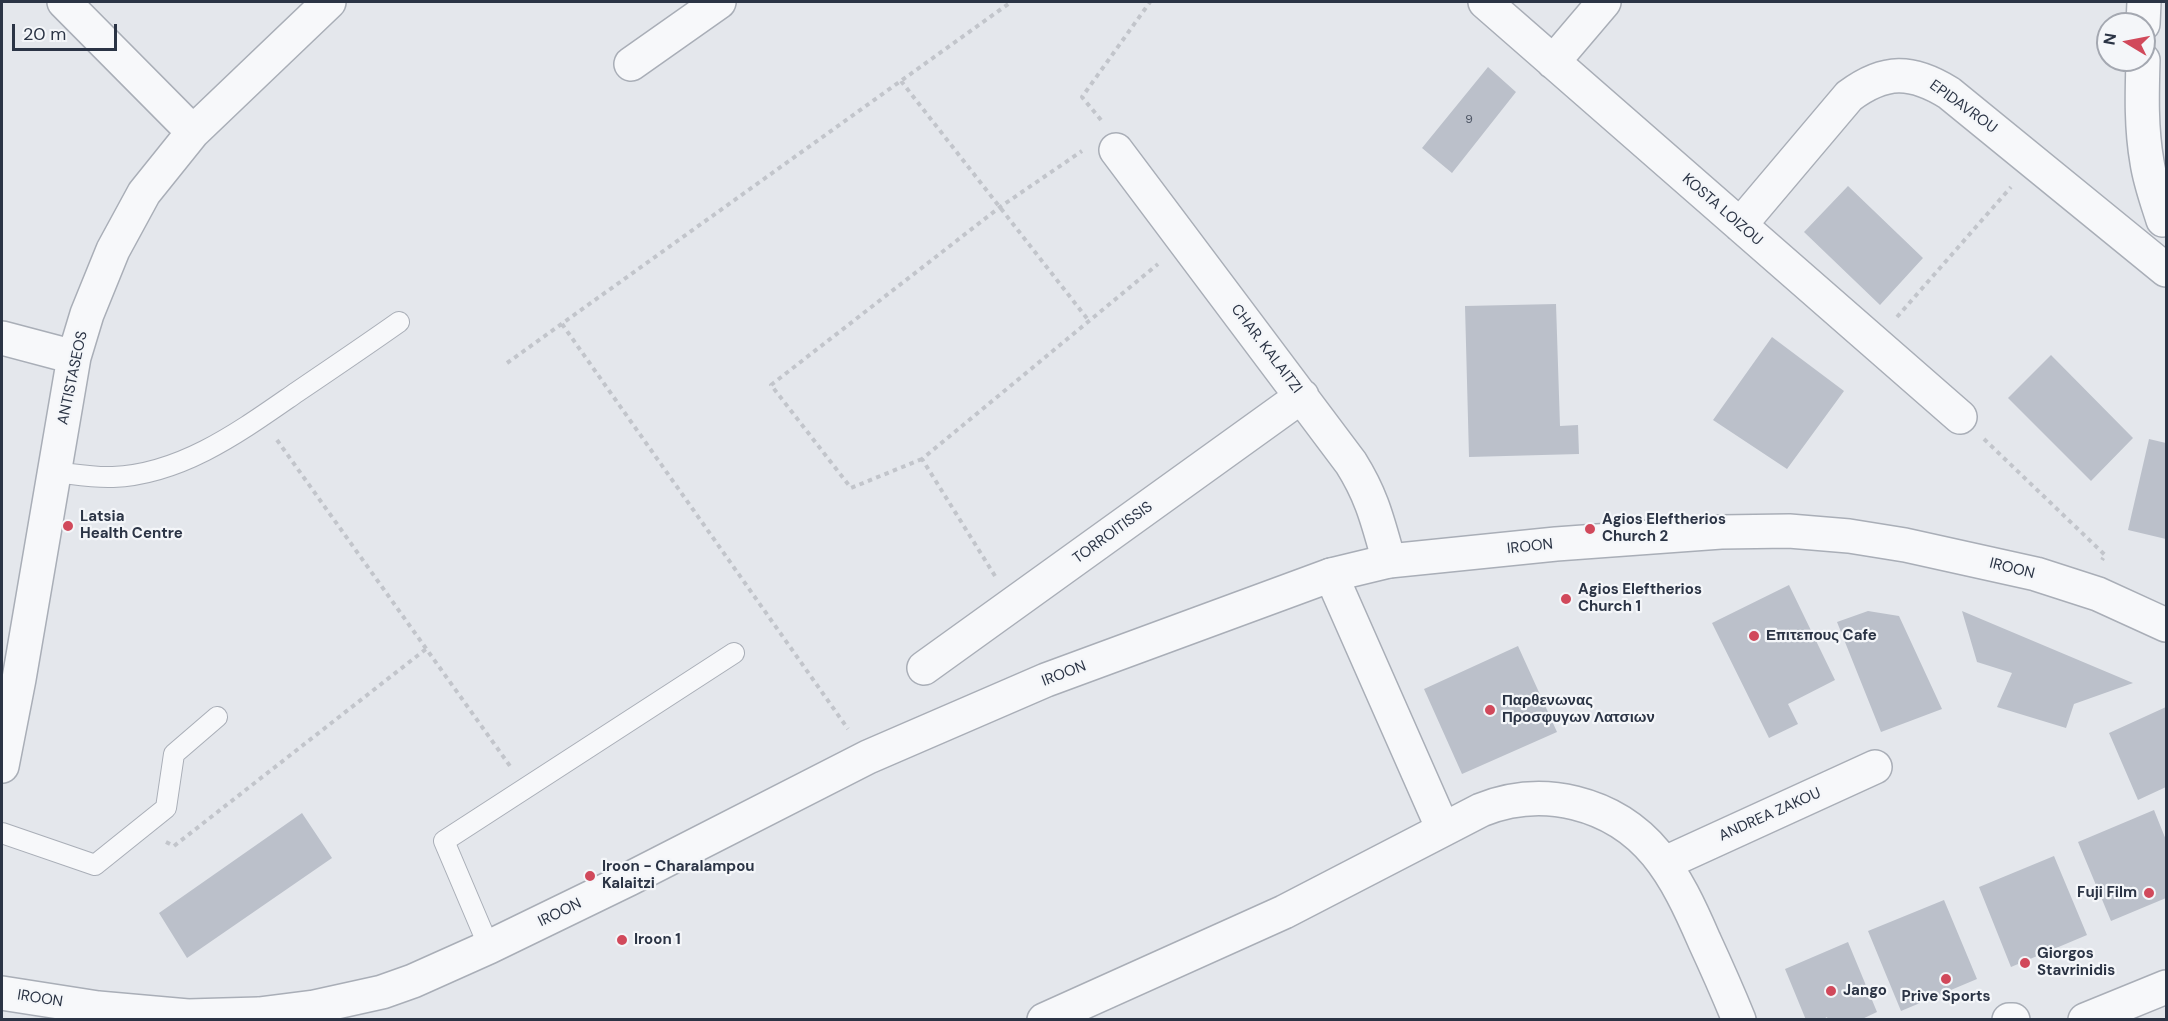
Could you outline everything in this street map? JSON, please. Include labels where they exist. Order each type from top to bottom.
[{"type":"street","points":[[64,2],[193,132]]},
{"type":"street","name":"ANTISTASEOS","points":[[2,766],[10,676],[54,472],[74,357],[87,314],[113,250],[127,222],[157,176],[193,132],[329,2]]},
{"type":"street","points":[[631,64],[719,2]]},
{"type":"street","name":"KOSTA LOIZOU","points":[[1485,2],[1960,417]]},
{"type":"street","points":[[1553,62],[1604,2]]},
{"type":"street","points":[[2142,248],[2165,219],[2152,185],[2144,140],[2143,72]]},
{"type":"street","name":"EPIDAVROU","points":[[1740,225],[1840,104],[1858,89],[1879,79],[1903,76],[1927,80],[1949,93],[2142,248],[2166,270]]},
{"type":"street","name":"CHAR. KALAITZI","points":[[1108,144],[1185,242],[1351,463],[1374,506],[1389,561]]},
{"type":"street","points":[[2,338],[74,357]]},
{"type":"street","name":"TORROITISSIS","points":[[924,669],[1302,396]]},
{"type":"street","name":"IROON","points":[[2,993],[98,1008],[188,1016],[259,1014],[314,1007],[382,992],[413,981],[489,947],[629,879],[868,757],[1046,680],[1331,575],[1389,561],[1556,544],[1721,532],[1789,531],[1849,536],[1905,545],[2036,574],[2088,590],[2166,625]]},
{"type":"street","points":[[1331,575],[1443,829]]},
{"type":"street","name":"ANDREA ZAKOU","points":[[1665,862],[1875,767]]},
{"type":"street","points":[[1044,1020],[1284,912],[1443,829],[1499,803],[1542,798],[1585,805],[1621,820],[1639,834],[1665,862],[1690,906],[1739,1020]]},
{"type":"street","points":[[2085,1020],[2166,987]]},
{"type":"lane","points":[[54,472],[112,477],[172,466],[207,450],[261,417],[399,322]]},
{"type":"lane","points":[[489,947],[444,841],[734,653]]},
{"type":"lane","points":[[2,833],[95,865],[166,808],[174,754],[217,717]]},
{"type":"path","points":[[507,363],[1011,2]]},
{"type":"path","points":[[1150,2],[1082,97],[1111,131],[1108,144],[1000,207],[771,385],[851,488],[922,459],[1185,242]]},
{"type":"path","points":[[901,81],[1089,321]]},
{"type":"path","points":[[1875,342],[2034,162]]},
{"type":"path","points":[[561,324],[868,757]]},
{"type":"path","points":[[261,417],[526,788]]},
{"type":"path","points":[[1960,417],[2105,555],[2088,590]]},
{"type":"path","points":[[922,459],[1012,605]]},
{"type":"path","points":[[140,829],[174,846],[426,649]]},
{"type":"building","points":[[1488,67],[1516,92],[1452,173],[1422,148]]},
{"type":"building","points":[[1848,186],[1923,258],[1880,305],[1804,232]]},
{"type":"building","points":[[1556,304],[1560,426],[1578,425],[1579,454],[1469,457],[1465,306]]},
{"type":"building","points":[[1772,337],[1844,391],[1787,469],[1713,420]]},
{"type":"building","points":[[2051,355],[2133,438],[2091,481],[2008,398]]},
{"type":"building","points":[[2149,439],[2166,443],[2166,539],[2128,530]]},
{"type":"building","points":[[1789,585],[1835,680],[1788,704],[1798,724],[1769,738],[1712,623]]},
{"type":"building","points":[[1868,611],[1899,616],[1942,709],[1881,732],[1837,622]]},
{"type":"building","points":[[1962,611],[2133,683],[2074,704],[2066,728],[1997,707],[2012,673],[1977,662]]},
{"type":"building","name":"Παρθενωνας Προσφυγων Λατσιων","points":[[1518,646],[1557,732],[1462,774],[1424,689]]},
{"type":"building","points":[[2166,707],[2166,787],[2138,800],[2109,733]]},
{"type":"building","points":[[2154,810],[2166,840],[2166,898],[2111,921],[2078,842]]},
{"type":"building","points":[[302,813],[332,858],[187,958],[159,913]]},
{"type":"building","points":[[2054,856],[2087,935],[2011,967],[1979,887]]},
{"type":"building","points":[[1944,900],[1977,979],[1901,1011],[1868,931]]},
{"type":"building","name":"Jango","points":[[1848,942],[1877,1012],[1860,1020],[1828,1020],[1827,1017],[1822,1020],[1806,1020],[1785,969]]},
{"type":"place","name":"Latsia Health Centre","points":[[68,526]]},
{"type":"place","name":"Agios Eleftherios Church 2","points":[[1590,529]]},
{"type":"place","name":"Agios Eleftherios Church 1","points":[[1566,599]]},
{"type":"place","name":"Επιτεπους Cafe","points":[[1754,636]]},
{"type":"place","name":"Παρθενωνας Προσφυγων Λατσιων","points":[[1490,710]]},
{"type":"place","name":"Iroon - Charalampou Kalaitzi","points":[[590,876]]},
{"type":"place","name":"Fuji Film","points":[[2149,893]]},
{"type":"place","name":"Iroon 1","points":[[622,940]]},
{"type":"place","name":"Giorgos Stavrinidis","points":[[2025,963]]},
{"type":"place","name":"Prive Sports","points":[[1946,979]]},
{"type":"place","name":"Jango","points":[[1831,991]]}]
